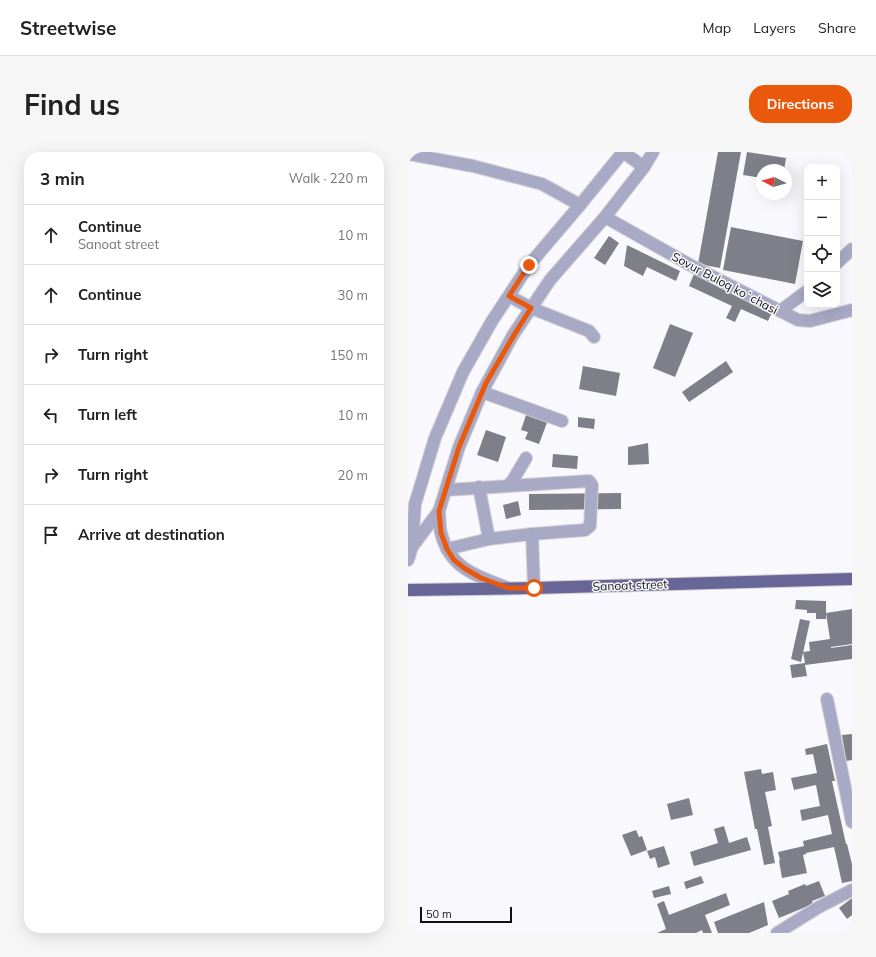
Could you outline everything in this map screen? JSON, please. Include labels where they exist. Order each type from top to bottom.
[{"type":"main road","name":"Sanoat street","points":[[408,590],[534,588],[852,578]]},
{"type":"street","points":[[408,560],[412,547],[415,504],[435,438],[463,372],[492,321],[529,265],[623,152],[644,167]]},
{"type":"street","points":[[412,547],[439,511],[459,447],[482,392],[514,335],[550,280],[605,217],[644,167],[653,152]]},
{"type":"street","points":[[408,154],[473,166],[542,184],[580,205]]},
{"type":"street","name":"Sovur Buloq koʻchasi","points":[[605,217],[692,266],[798,320],[810,321],[852,310]]},
{"type":"street","points":[[840,260],[852,249]]},
{"type":"street","points":[[780,311],[804,293]]},
{"type":"street","points":[[509,296],[531,308],[589,331],[594,337]]},
{"type":"street","points":[[482,392],[562,421]]},
{"type":"street","points":[[508,486],[526,458]]},
{"type":"street","points":[[446,490],[588,481],[592,485],[590,526],[585,530],[489,539],[447,549]]},
{"type":"street","points":[[479,488],[489,539]]},
{"type":"street","points":[[439,511],[441,533],[447,549],[454,560],[481,578],[508,588]]},
{"type":"street","points":[[532,534],[534,588]]},
{"type":"street","points":[[827,700],[852,822]]},
{"type":"street","points":[[777,933],[819,907],[852,890]]},
{"type":"building","points":[[718,152],[741,152],[720,268],[698,264]]},
{"type":"building","points":[[747,152],[786,158],[785,164],[756,164],[756,177],[743,175]]},
{"type":"building","points":[[731,227],[803,241],[795,284],[723,270]]},
{"type":"building","points":[[609,236],[619,243],[605,265],[594,258]]},
{"type":"building","points":[[627,245],[680,271],[676,281],[647,267],[643,276],[624,266]]},
{"type":"building","points":[[694,274],[773,310],[768,321],[741,309],[735,322],[726,318],[732,306],[689,286]]},
{"type":"building","points":[[670,324],[693,333],[675,377],[653,368]]},
{"type":"building","points":[[726,361],[733,372],[689,402],[682,392]]},
{"type":"building","points":[[583,366],[620,373],[616,396],[579,389]]},
{"type":"building","points":[[527,412],[548,420],[539,444],[525,439],[528,432],[521,430]]},
{"type":"building","points":[[578,417],[595,419],[594,429],[578,427]]},
{"type":"building","points":[[486,430],[506,437],[498,462],[477,455]]},
{"type":"building","points":[[648,443],[649,464],[628,465],[628,447]]},
{"type":"building","points":[[553,454],[578,456],[577,469],[552,467]]},
{"type":"building","points":[[621,493],[621,509],[529,510],[529,494]]},
{"type":"building","points":[[518,501],[521,515],[506,519],[503,505]]},
{"type":"building","points":[[796,600],[826,601],[826,619],[816,619],[816,613],[807,613],[807,610],[795,609]]},
{"type":"building","points":[[852,609],[852,644],[831,648],[852,645],[852,659],[805,665],[807,676],[792,678],[790,665],[805,663],[803,652],[810,651],[809,642],[830,639],[826,613]]},
{"type":"building","points":[[800,619],[810,621],[801,662],[791,659]]},
{"type":"building","points":[[852,734],[852,760],[846,761],[842,735]]},
{"type":"building","points":[[827,744],[835,781],[832,781],[852,864],[852,881],[842,883],[834,847],[806,853],[803,855],[807,873],[782,878],[778,852],[804,846],[803,841],[832,834],[828,815],[802,821],[800,810],[820,806],[816,785],[794,790],[791,778],[817,773],[813,754],[806,755],[805,749]]},
{"type":"building","points":[[761,769],[762,774],[773,772],[776,790],[765,792],[772,826],[768,827],[775,863],[764,865],[757,829],[755,829],[744,772]]},
{"type":"building","points":[[689,798],[693,815],[671,820],[667,804]]},
{"type":"building","points":[[724,826],[729,843],[747,837],[751,850],[694,866],[690,852],[718,843],[714,829]]},
{"type":"building","points":[[636,830],[639,837],[642,836],[647,850],[631,856],[622,835]]},
{"type":"building","points":[[664,846],[670,864],[658,868],[655,857],[650,859],[647,851]]},
{"type":"building","points":[[701,876],[704,883],[686,889],[684,882]]},
{"type":"building","points":[[819,881],[825,896],[812,901],[813,904],[779,918],[772,901],[789,894],[788,891],[805,884],[806,886]]},
{"type":"building","points":[[669,886],[671,894],[654,898],[652,891]]},
{"type":"building","points":[[726,893],[730,905],[705,915],[712,933],[703,933],[702,930],[696,933],[657,933],[666,929],[657,904],[664,901],[669,915]]},
{"type":"building","points":[[852,898],[852,915],[847,919],[839,908]]},
{"type":"building","points":[[764,902],[768,925],[749,933],[718,933],[714,922]]},
{"type":"route","points":[[529,265],[509,296],[531,308],[486,383],[459,447],[439,511],[441,533],[447,549],[454,560],[481,578],[508,588],[534,588]]}]
